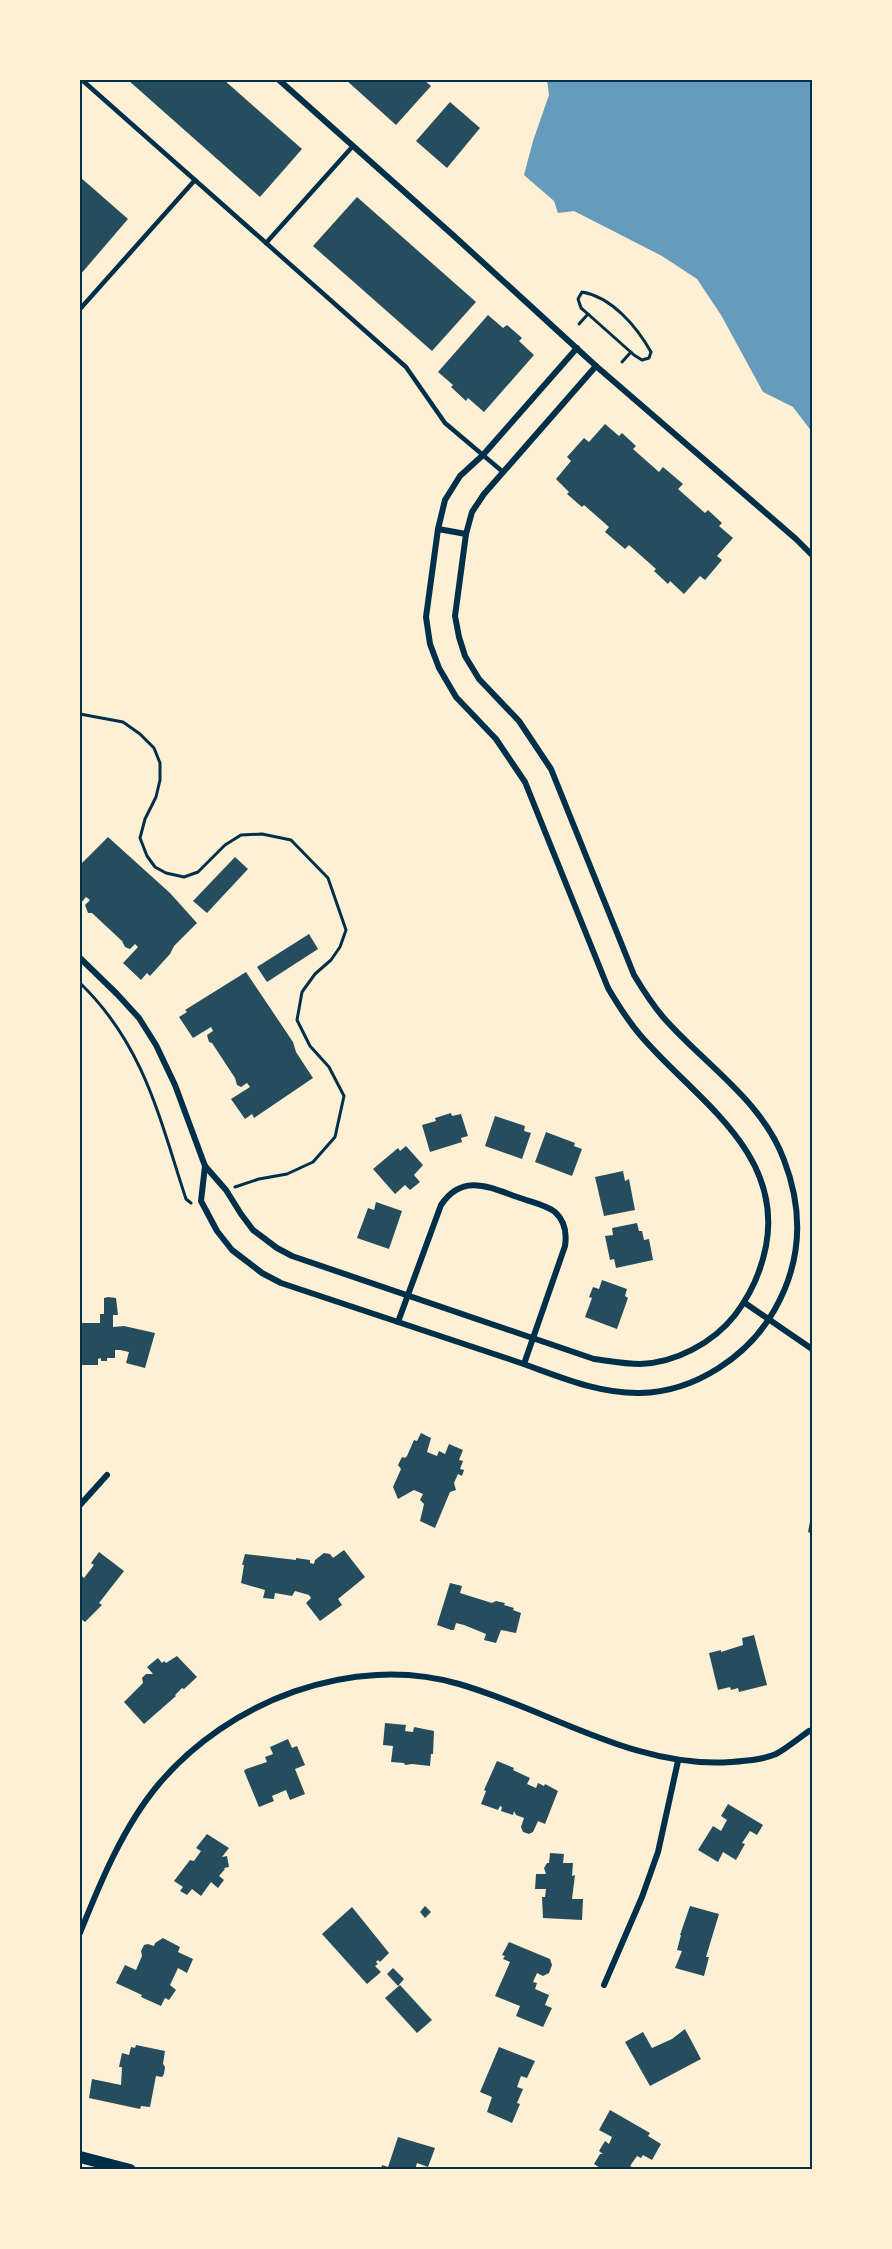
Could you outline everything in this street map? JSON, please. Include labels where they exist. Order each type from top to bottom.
[{"type":"main road","points":[[80,2157],[130,2169]]},
{"type":"street","points":[[279,80],[596,366],[813,555]]},
{"type":"street","points":[[80,958],[139,1018],[156,1045],[175,1085],[205,1166],[226,1190],[253,1230],[277,1248],[292,1256],[594,1359],[640,1364],[684,1354],[701,1345],[729,1323],[756,1282],[769,1233],[767,1204],[757,1169],[747,1149],[728,1125],[642,1038],[622,1013],[608,988],[525,782],[496,739],[456,697],[438,668],[430,644],[426,617],[438,529],[445,500],[460,476],[483,455],[577,348]]},
{"type":"street","points":[[205,1166],[201,1201],[217,1230],[232,1250],[262,1273],[281,1283],[525,1364],[587,1387],[642,1393],[668,1389],[695,1381],[716,1370],[750,1344],[769,1320],[783,1294],[793,1263],[798,1236],[798,1212],[784,1158],[772,1134],[751,1106],[664,1018],[646,996],[634,975],[551,769],[519,721],[479,679],[465,656],[459,637],[455,616],[466,534],[472,512],[484,494],[596,366]]},
{"type":"street","points":[[438,529],[466,534]]},
{"type":"street","points":[[398,1322],[441,1205],[448,1195],[467,1185],[482,1185],[554,1212],[563,1223],[567,1234],[525,1364]]},
{"type":"street","points":[[744,1303],[813,1349]]},
{"type":"street","points":[[80,1505],[107,1475]]},
{"type":"street","points":[[80,1933],[117,1851],[132,1824],[157,1786],[177,1764],[234,1719],[272,1700],[309,1687],[366,1676],[394,1674],[426,1677],[496,1696],[647,1755],[678,1761],[721,1763],[750,1761],[776,1754],[809,1731]]},
{"type":"street","points":[[604,1985],[642,1897],[658,1852],[678,1761]]},
{"type":"lane","points":[[82,80],[406,366],[445,423],[503,472]]},
{"type":"lane","points":[[266,243],[353,146]]},
{"type":"lane","points":[[80,309],[195,180]]},
{"type":"path","points":[[582,292],[593,294],[620,312],[641,334],[651,352],[649,358],[642,360],[631,352],[581,308],[578,299],[582,292]]},
{"type":"path","points":[[579,324],[588,314]]},
{"type":"path","points":[[622,362],[631,352]]},
{"type":"path","points":[[80,714],[123,722],[154,748],[160,763],[160,780],[140,838],[147,856],[155,867],[166,873],[184,877],[198,872],[225,845],[241,834],[262,834],[291,840],[328,878],[346,930],[340,947],[331,960],[315,974],[302,992],[297,1020],[310,1046],[329,1067],[344,1096],[335,1137],[313,1162],[287,1174],[259,1179],[226,1190]]},
{"type":"path","points":[[80,983],[126,1039],[148,1083],[186,1199],[194,1205],[201,1201]]},
{"type":"water","points":[[547,80],[812,80],[812,432],[793,407],[763,392],[721,315],[697,279],[662,256],[574,211],[558,213],[554,201],[524,175],[549,95]]},
{"type":"building","points":[[128,80],[224,80],[302,149],[260,197]]},
{"type":"building","points":[[346,80],[424,80],[431,86],[396,125]]},
{"type":"building","points":[[450,102],[480,128],[447,168],[416,141]]},
{"type":"building","points":[[80,177],[128,219],[80,275]]},
{"type":"building","points":[[357,197],[476,302],[432,351],[313,246]]},
{"type":"building","points":[[488,315],[503,328],[507,325],[522,338],[519,341],[534,355],[484,412],[468,398],[466,401],[438,372]]},
{"type":"building","points":[[605,424],[619,436],[622,433],[636,446],[633,449],[659,472],[663,467],[683,484],[678,489],[705,513],[708,510],[722,523],[719,526],[733,538],[717,556],[722,560],[705,580],[700,576],[684,594],[670,581],[668,584],[654,571],[656,569],[629,545],[625,549],[605,532],[609,527],[584,505],[582,507],[567,494],[569,492],[556,479],[571,461],[567,457],[584,438],[589,442]]},
{"type":"building","points":[[108,837],[170,893],[197,923],[174,946],[170,954],[150,976],[147,973],[141,980],[123,963],[138,947],[135,944],[130,949],[125,947],[122,941],[92,913],[88,913],[85,905],[90,900],[86,897],[80,904],[80,865]]},
{"type":"building","points":[[235,857],[248,869],[207,913],[193,901]]},
{"type":"building","points":[[309,934],[318,949],[267,982],[257,967]]},
{"type":"building","points":[[246,972],[293,1042],[296,1052],[313,1078],[254,1118],[252,1114],[245,1119],[231,1099],[250,1087],[247,1083],[241,1087],[237,1085],[235,1078],[212,1043],[209,1042],[207,1035],[213,1031],[211,1027],[193,1038],[179,1017],[187,1012],[185,1010]]},
{"type":"building","points":[[451,1113],[452,1116],[461,1114],[468,1136],[461,1138],[462,1142],[430,1152],[422,1125]]},
{"type":"building","points":[[495,1116],[525,1126],[524,1131],[531,1133],[522,1159],[485,1146]]},
{"type":"building","points":[[546,1132],[575,1143],[574,1146],[582,1149],[572,1176],[535,1162]]},
{"type":"building","points":[[406,1146],[423,1165],[414,1175],[420,1182],[410,1190],[405,1185],[395,1194],[373,1169],[398,1148],[400,1151]]},
{"type":"building","points":[[623,1171],[625,1181],[629,1179],[635,1210],[604,1216],[595,1177]]},
{"type":"building","points":[[376,1202],[402,1211],[389,1249],[357,1238],[368,1208],[374,1210]]},
{"type":"building","points":[[637,1223],[644,1240],[649,1239],[653,1260],[616,1268],[614,1259],[610,1260],[605,1236],[613,1235],[612,1228]]},
{"type":"building","points":[[602,1280],[627,1289],[625,1296],[628,1298],[617,1329],[585,1317],[592,1298],[589,1297],[593,1287],[599,1289]]},
{"type":"building","points":[[104,1298],[116,1298],[118,1315],[113,1315],[113,1327],[124,1326],[155,1333],[145,1368],[126,1363],[129,1352],[120,1350],[115,1350],[115,1358],[107,1358],[107,1361],[98,1359],[98,1365],[80,1365],[80,1323],[100,1323],[100,1314],[104,1314]]},
{"type":"building","points":[[421,1433],[431,1438],[427,1452],[437,1456],[439,1451],[445,1454],[449,1444],[463,1450],[459,1460],[463,1461],[460,1469],[464,1470],[462,1476],[458,1474],[454,1483],[456,1490],[450,1492],[435,1528],[420,1521],[424,1504],[420,1500],[423,1494],[414,1490],[398,1499],[393,1487],[401,1469],[398,1465],[402,1457],[407,1456],[414,1440],[417,1441]]},
{"type":"building","points":[[812,1511],[812,1534],[808,1532]]},
{"type":"building","points":[[344,1550],[365,1577],[338,1599],[342,1605],[320,1621],[306,1603],[311,1598],[309,1595],[295,1591],[292,1596],[275,1593],[274,1599],[263,1598],[265,1590],[241,1583],[245,1554],[310,1560],[310,1563],[314,1564],[315,1560],[324,1553],[330,1554],[333,1558]]},
{"type":"building","points":[[99,1552],[124,1571],[99,1603],[102,1605],[85,1622],[80,1618],[80,1577],[81,1575],[84,1578],[94,1565],[91,1563]]},
{"type":"building","points":[[450,1583],[462,1586],[460,1593],[492,1603],[496,1601],[505,1603],[504,1605],[521,1613],[516,1633],[501,1630],[496,1643],[484,1640],[486,1634],[464,1625],[456,1623],[454,1630],[451,1630],[437,1625]]},
{"type":"building","points":[[754,1635],[767,1685],[739,1692],[738,1688],[731,1690],[730,1687],[718,1690],[709,1653],[743,1645],[742,1638]]},
{"type":"building","points":[[177,1656],[197,1677],[144,1724],[124,1702],[143,1683],[142,1678],[146,1674],[153,1674],[147,1667],[158,1658],[162,1663],[164,1661],[166,1663]]},
{"type":"building","points":[[385,1723],[406,1725],[405,1731],[413,1732],[414,1727],[434,1731],[430,1766],[391,1762],[393,1746],[383,1745]]},
{"type":"building","points":[[288,1739],[292,1748],[297,1746],[305,1765],[295,1769],[305,1794],[290,1800],[286,1790],[272,1796],[274,1801],[259,1807],[244,1771],[267,1762],[265,1757],[273,1754],[270,1747]]},
{"type":"building","points":[[497,1761],[530,1778],[527,1784],[536,1788],[538,1783],[544,1786],[545,1784],[558,1791],[545,1824],[538,1821],[533,1832],[529,1834],[523,1832],[521,1827],[524,1818],[516,1815],[514,1811],[513,1815],[501,1811],[500,1806],[498,1810],[481,1804],[486,1791],[484,1790]]},
{"type":"building","points":[[728,1804],[763,1825],[757,1835],[750,1831],[742,1843],[745,1844],[736,1860],[723,1852],[718,1862],[698,1850],[713,1826],[721,1831],[727,1820],[721,1816]]},
{"type":"building","points":[[207,1834],[229,1848],[222,1857],[227,1856],[229,1867],[224,1868],[219,1876],[224,1880],[218,1888],[211,1882],[201,1896],[192,1889],[187,1895],[180,1891],[183,1887],[174,1881],[190,1860],[194,1861],[201,1851],[196,1848]]},
{"type":"building","points":[[550,1853],[564,1854],[563,1863],[573,1863],[572,1876],[575,1875],[572,1899],[583,1899],[582,1920],[543,1918],[542,1897],[545,1897],[546,1889],[535,1889],[536,1874],[546,1874],[544,1868],[549,1863]]},
{"type":"building","points":[[425,1906],[431,1912],[425,1918],[420,1912]]},
{"type":"building","points":[[690,1906],[719,1914],[706,1957],[709,1957],[704,1976],[675,1968],[682,1951],[677,1950],[680,1935]]},
{"type":"building","points":[[352,1907],[389,1953],[380,1962],[378,1960],[376,1962],[378,1964],[375,1966],[381,1972],[367,1984],[322,1934]]},
{"type":"building","points":[[163,1938],[180,1947],[178,1952],[193,1959],[187,1973],[178,1968],[170,1985],[176,1990],[169,2000],[165,1998],[161,2006],[116,1983],[125,1965],[136,1970],[144,1945],[154,1946]]},
{"type":"building","points":[[509,1942],[550,1959],[552,1965],[549,1973],[543,1976],[537,1973],[533,1982],[537,1983],[535,1989],[549,1995],[545,2005],[552,2008],[543,2027],[516,2016],[520,2006],[495,1996],[510,1962],[503,1959],[505,1956],[502,1955]]},
{"type":"building","points":[[393,1968],[404,1979],[398,1986],[387,1974]]},
{"type":"building","points":[[400,1985],[432,2020],[417,2033],[385,1998]]},
{"type":"building","points":[[685,2029],[701,2059],[650,2086],[625,2042],[643,2032],[652,2048],[672,2039]]},
{"type":"building","points":[[136,2045],[165,2051],[164,2074],[162,2077],[156,2076],[150,2107],[141,2106],[140,2109],[89,2098],[92,2079],[121,2085],[122,2067],[119,2067],[122,2053],[129,2055],[131,2047],[135,2048]]},
{"type":"building","points":[[499,2047],[535,2061],[527,2078],[521,2076],[517,2087],[523,2089],[512,2123],[487,2112],[492,2097],[480,2092]]},
{"type":"building","points":[[610,2110],[650,2133],[648,2136],[661,2144],[652,2160],[643,2155],[641,2158],[637,2156],[630,2166],[636,2170],[603,2170],[594,2164],[600,2154],[603,2154],[599,2151],[605,2141],[609,2144],[612,2137],[599,2130]]},
{"type":"building","points":[[398,2137],[435,2148],[428,2167],[417,2163],[415,2170],[381,2170],[382,2165],[388,2167]]}]
